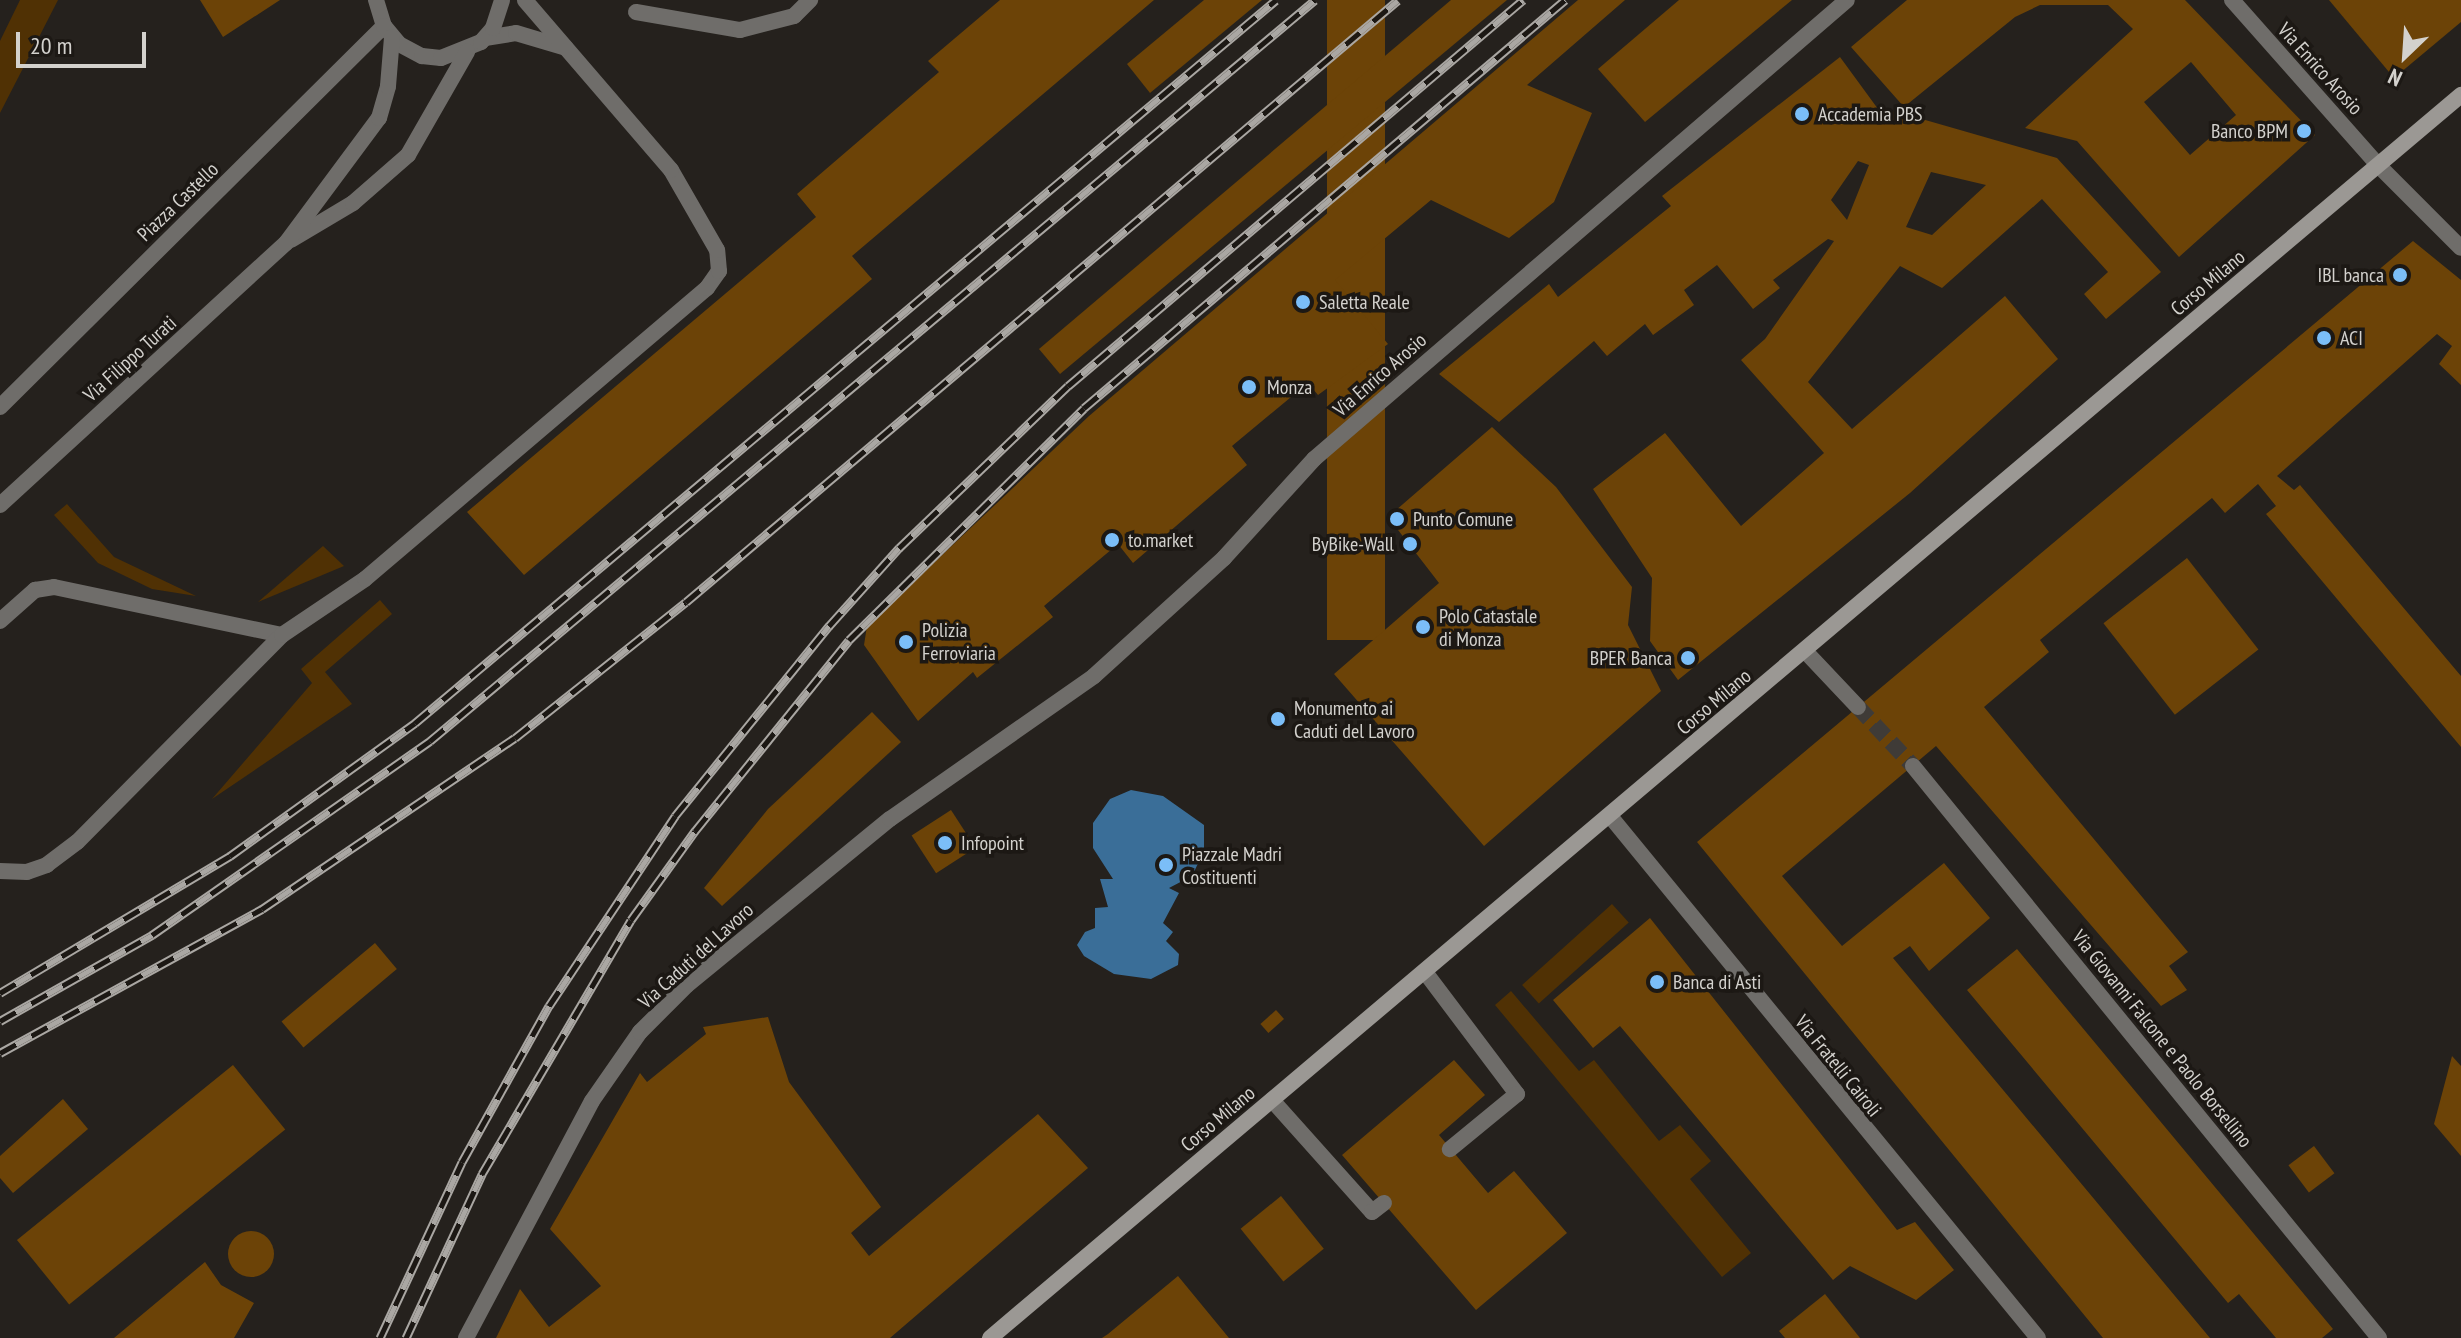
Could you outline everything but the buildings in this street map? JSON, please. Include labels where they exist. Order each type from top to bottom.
[{"type":"main road","name":"Corso Milano","points":[[990,1338],[2461,95]]},
{"type":"street","points":[[375,2],[388,32],[422,56],[441,58],[467,52],[485,38],[502,0]]},
{"type":"street","points":[[0,871],[27,872],[47,865],[77,842],[282,635],[365,579],[717,277],[721,265],[717,250],[671,170],[525,0]]},
{"type":"street","points":[[636,12],[740,30],[794,16],[810,0]]},
{"type":"street","name":"Via Enrico Arosio","points":[[944,783],[1094,676],[1224,558],[1314,459],[1847,0]]},
{"type":"street","name":"Via Enrico Arosio","points":[[2232,0],[2378,165],[2461,248]]},
{"type":"street","name":"Via Filippo Turati","points":[[0,505],[286,243],[379,118],[388,86],[388,32]]},
{"type":"street","name":"Piazza Castello","points":[[0,407],[388,32]]},
{"type":"street","points":[[485,38],[516,33],[567,48]]},
{"type":"street","name":"Via Filippo Turati","points":[[286,243],[353,203],[408,155],[467,52]]},
{"type":"street","points":[[0,621],[35,590],[54,587],[282,635]]},
{"type":"street","points":[[1805,651],[1858,707]]},
{"type":"street","name":"Via Giovanni Falcone e Paolo Borsellino","points":[[1913,766],[2379,1338]]},
{"type":"street","name":"Via Caduti del Lavoro","points":[[466,1338],[592,1101],[640,1032],[687,985],[776,911],[890,819],[944,783]]},
{"type":"street","name":"Via Fratelli Cairoli","points":[[1610,816],[2038,1338]]},
{"type":"street","points":[[1425,972],[1517,1094],[1450,1149]]},
{"type":"street","points":[[1272,1100],[1372,1212],[1384,1203]]},
{"type":"shaded area","points":[[20,0],[58,0],[0,113],[0,41]]},
{"type":"shaded area","points":[[67,504],[114,557],[196,596],[152,589],[98,563],[54,515]]},
{"type":"shaded area","points":[[323,546],[344,566],[258,602]]},
{"type":"shaded area","points":[[380,600],[392,614],[325,672],[352,704],[212,799],[312,683],[301,669]]},
{"type":"shaded area","points":[[1612,904],[1629,923],[1539,1004],[1522,985]]},
{"type":"shaded area","points":[[1511,991],[1579,1071],[1594,1060],[1659,1141],[1680,1125],[1711,1161],[1690,1179],[1751,1253],[1722,1277],[1495,1005]]},
{"type":"water","points":[[1131,790],[1163,796],[1204,825],[1204,851],[1192,876],[1169,888],[1179,893],[1163,923],[1173,932],[1166,941],[1179,954],[1178,965],[1151,979],[1114,974],[1084,956],[1077,945],[1085,932],[1095,928],[1095,908],[1108,907],[1100,879],[1113,879],[1093,848],[1093,823],[1110,799]]},
{"type":"tunnel","points":[[1858,707],[1913,766]]},
{"type":"railway","points":[[0,993],[230,856],[415,723],[1276,0]]},
{"type":"railway","points":[[0,1021],[152,935],[430,741],[1315,0]]},
{"type":"railway","points":[[0,1053],[262,909],[515,738],[686,602],[1398,0]]},
{"type":"railway","points":[[380,1338],[462,1162],[549,1006],[675,816],[829,626],[899,548],[1068,386],[1523,0]]},
{"type":"railway","points":[[406,1338],[482,1174],[631,920],[695,831],[849,640],[1084,408],[1565,0]]},
{"type":"place","name":"Accademia PBS","points":[[1802,114]]},
{"type":"place","name":"Banco BPM","points":[[2304,131]]},
{"type":"place","name":"IBL banca","points":[[2400,275]]},
{"type":"place","name":"Saletta Reale","points":[[1303,302]]},
{"type":"place","name":"ACI","points":[[2324,338]]},
{"type":"place","name":"Monza","points":[[1249,387]]},
{"type":"place","name":"Punto Comune","points":[[1397,519]]},
{"type":"place","name":"to.market","points":[[1112,540]]},
{"type":"place","name":"ByBike-Wall","points":[[1410,544]]},
{"type":"place","name":"Polo Catastale di Monza","points":[[1423,627]]},
{"type":"place","name":"Polizia Ferroviaria","points":[[906,642]]},
{"type":"place","name":"BPER Banca","points":[[1688,658]]},
{"type":"place","name":"Monumento ai Caduti del Lavoro","points":[[1278,719]]},
{"type":"place","name":"Infopoint","points":[[945,843]]},
{"type":"place","name":"Piazzale Madri Costituenti","points":[[1166,865]]},
{"type":"place","name":"Banca di Asti","points":[[1657,982]]}]
